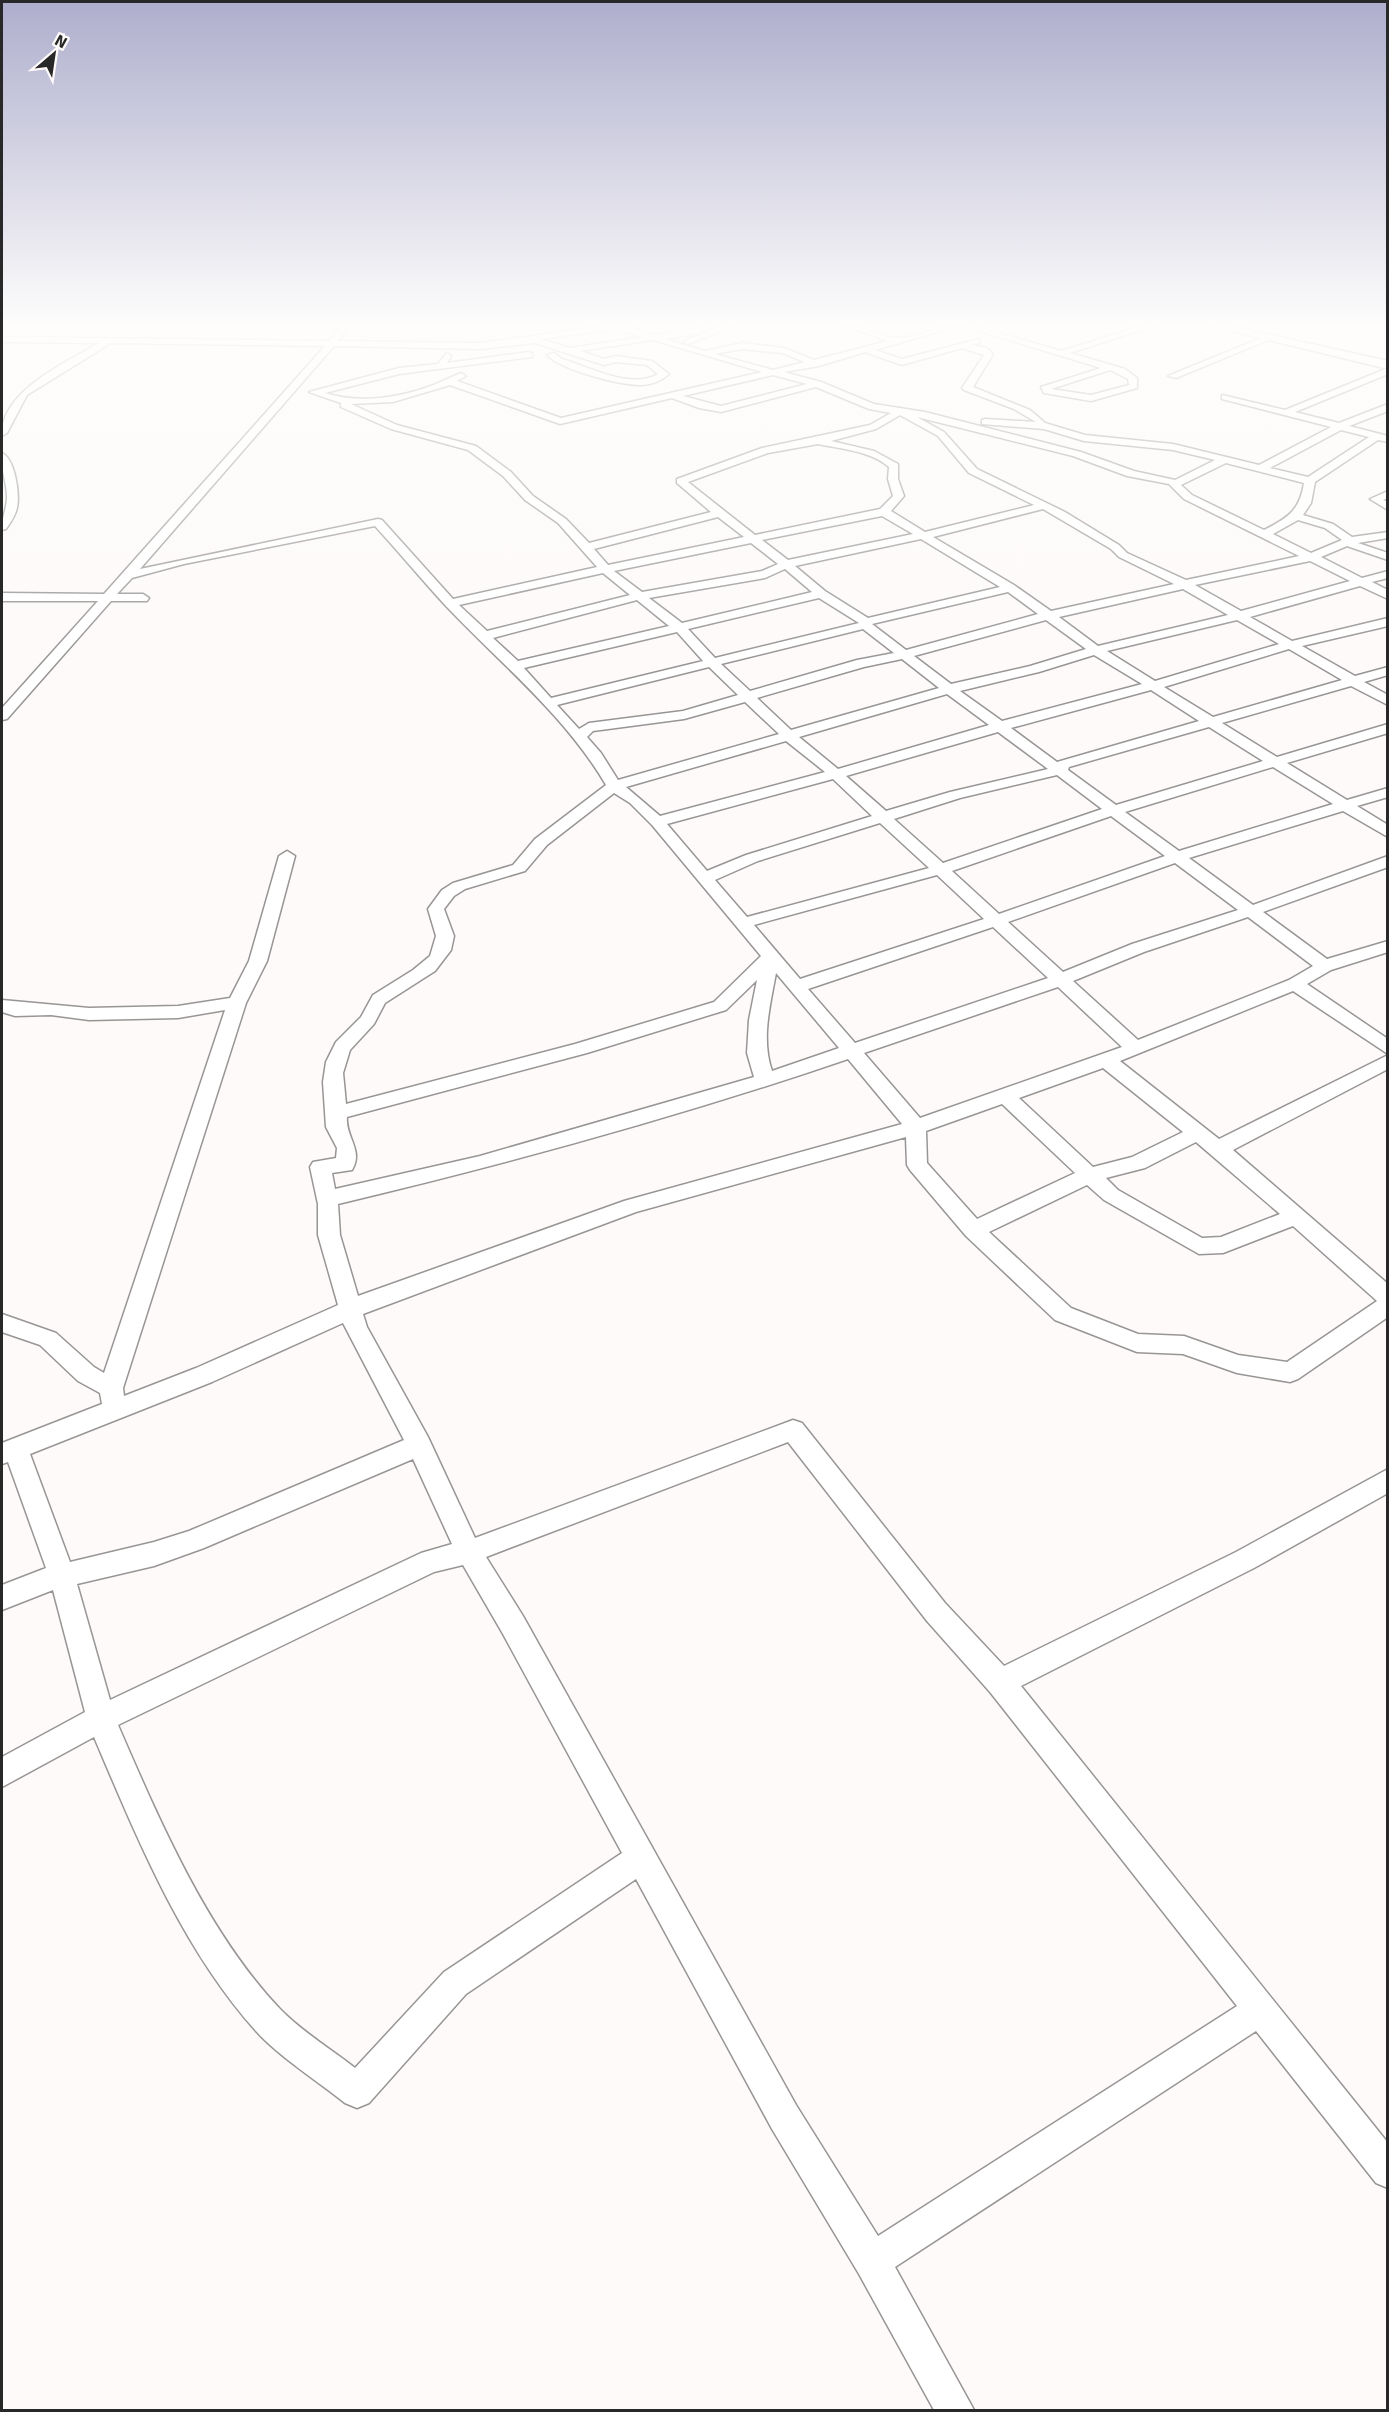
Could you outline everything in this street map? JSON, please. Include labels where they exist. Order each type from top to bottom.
[{"type":"street","points":[[2,716],[250,439]]},
{"type":"street","points":[[437,439],[472,448],[507,474],[529,498],[562,521],[605,569],[680,628],[711,662],[788,734],[836,774],[1136,1049]]},
{"type":"street","points":[[828,439],[759,452],[681,481],[717,514],[787,564],[821,594],[866,623],[949,689],[1325,966]]},
{"type":"street","points":[[945,439],[972,471],[1042,506],[1115,547],[1123,555],[1185,585],[1388,700]]},
{"type":"street","points":[[1016,439],[1077,454],[1123,472],[1175,484],[1188,497],[1388,595]]},
{"type":"street","points":[[1090,439],[1173,447],[1310,482],[1380,439]]},
{"type":"street","points":[[1262,468],[1317,439]]},
{"type":"street","points":[[450,603],[884,512],[899,496],[893,479],[892,462],[880,456],[818,441]]},
{"type":"street","points":[[2,456],[14,486],[10,517],[2,527]]},
{"type":"street","points":[[1175,484],[1226,459]]},
{"type":"street","points":[[1264,534],[1298,517],[1308,503],[1310,482]]},
{"type":"street","points":[[1388,494],[1375,499],[1388,507]]},
{"type":"street","points":[[484,636],[640,597],[765,574],[787,564],[974,525],[1042,506]]},
{"type":"street","points":[[884,512],[1010,588],[1096,650],[1272,762],[1388,832]]},
{"type":"street","points":[[586,547],[717,514]]},
{"type":"street","points":[[1298,517],[1329,526],[1353,545],[1388,557]]},
{"type":"street","points":[[129,575],[207,556],[378,522],[450,603],[515,666],[603,764],[614,786],[636,800],[657,822],[916,1127],[917,1165],[974,1230],[1063,1314],[1137,1343],[1184,1345],[1237,1364],[1290,1372],[1388,1305]]},
{"type":"street","points":[[578,737],[589,727],[684,715],[861,663],[904,655],[1046,616],[1311,556],[1349,541],[1388,535]]},
{"type":"street","points":[[955,2410],[872,2261],[784,2117],[513,1624],[469,1552],[419,1444],[356,1328],[329,1234],[327,1199],[320,1167],[345,1165],[347,1148],[336,1127],[331,1084],[340,1051],[368,1020],[379,998],[413,979],[442,951],[444,935],[436,909],[440,901],[459,886],[519,868],[531,857],[541,842],[614,786],[949,689],[1034,669],[1096,650],[1238,616],[1388,574]]},
{"type":"street","points":[[547,703],[1010,588]]},
{"type":"street","points":[[515,666],[821,594]]},
{"type":"street","points":[[2,597],[143,598]]},
{"type":"street","points":[[657,822],[1154,686],[1290,645],[1388,622]]},
{"type":"street","points":[[1061,770],[1063,764],[1190,729],[1209,720],[1388,671]]},
{"type":"street","points":[[742,923],[939,870],[1114,810],[1388,728]]},
{"type":"street","points":[[705,878],[752,858],[955,795],[1061,770]]},
{"type":"street","points":[[795,987],[995,921],[1177,857],[1388,792]]},
{"type":"street","points":[[112,1398],[237,1003],[258,961],[288,856]]},
{"type":"street","points":[[327,1199],[480,1163],[765,1080],[1060,980],[1137,948],[1251,911],[1388,861]]},
{"type":"street","points":[[641,1858],[455,1983],[357,2091],[269,2021],[218,1954],[159,1855],[101,1719],[62,1576],[9,1451],[112,1398],[204,1375],[350,1308],[631,1206],[916,1127],[1005,1096],[1136,1049],[1295,984],[1325,966],[1388,946]]},
{"type":"street","points":[[336,1113],[579,1049],[720,1006],[770,957]]},
{"type":"street","points":[[765,1080],[756,1053],[758,1020],[770,957]]},
{"type":"street","points":[[1295,984],[1388,1048]]},
{"type":"street","points":[[2,1006],[14,1007],[15,1010],[22,1011],[51,1009],[89,1014],[177,1012],[237,1003]]},
{"type":"street","points":[[1106,1060],[1198,1133],[1388,1297]]},
{"type":"street","points":[[1217,1149],[1388,1061]]},
{"type":"street","points":[[1005,1096],[1111,1195],[1199,1246],[1223,1245],[1296,1216]]},
{"type":"street","points":[[974,1230],[1089,1175],[1138,1163],[1198,1133]]},
{"type":"street","points":[[2,1323],[48,1339],[112,1398]]},
{"type":"street","points":[[2,1773],[39,1750],[101,1719],[430,1561],[469,1552],[793,1430],[936,1612],[1000,1682],[1388,2171]]},
{"type":"street","points":[[2,1598],[62,1576],[153,1554],[197,1540],[316,1487],[387,1461],[419,1444]]},
{"type":"street","points":[[1000,1682],[1245,1560],[1388,1480]]},
{"type":"street","points":[[872,2261],[1260,2010]]}]
